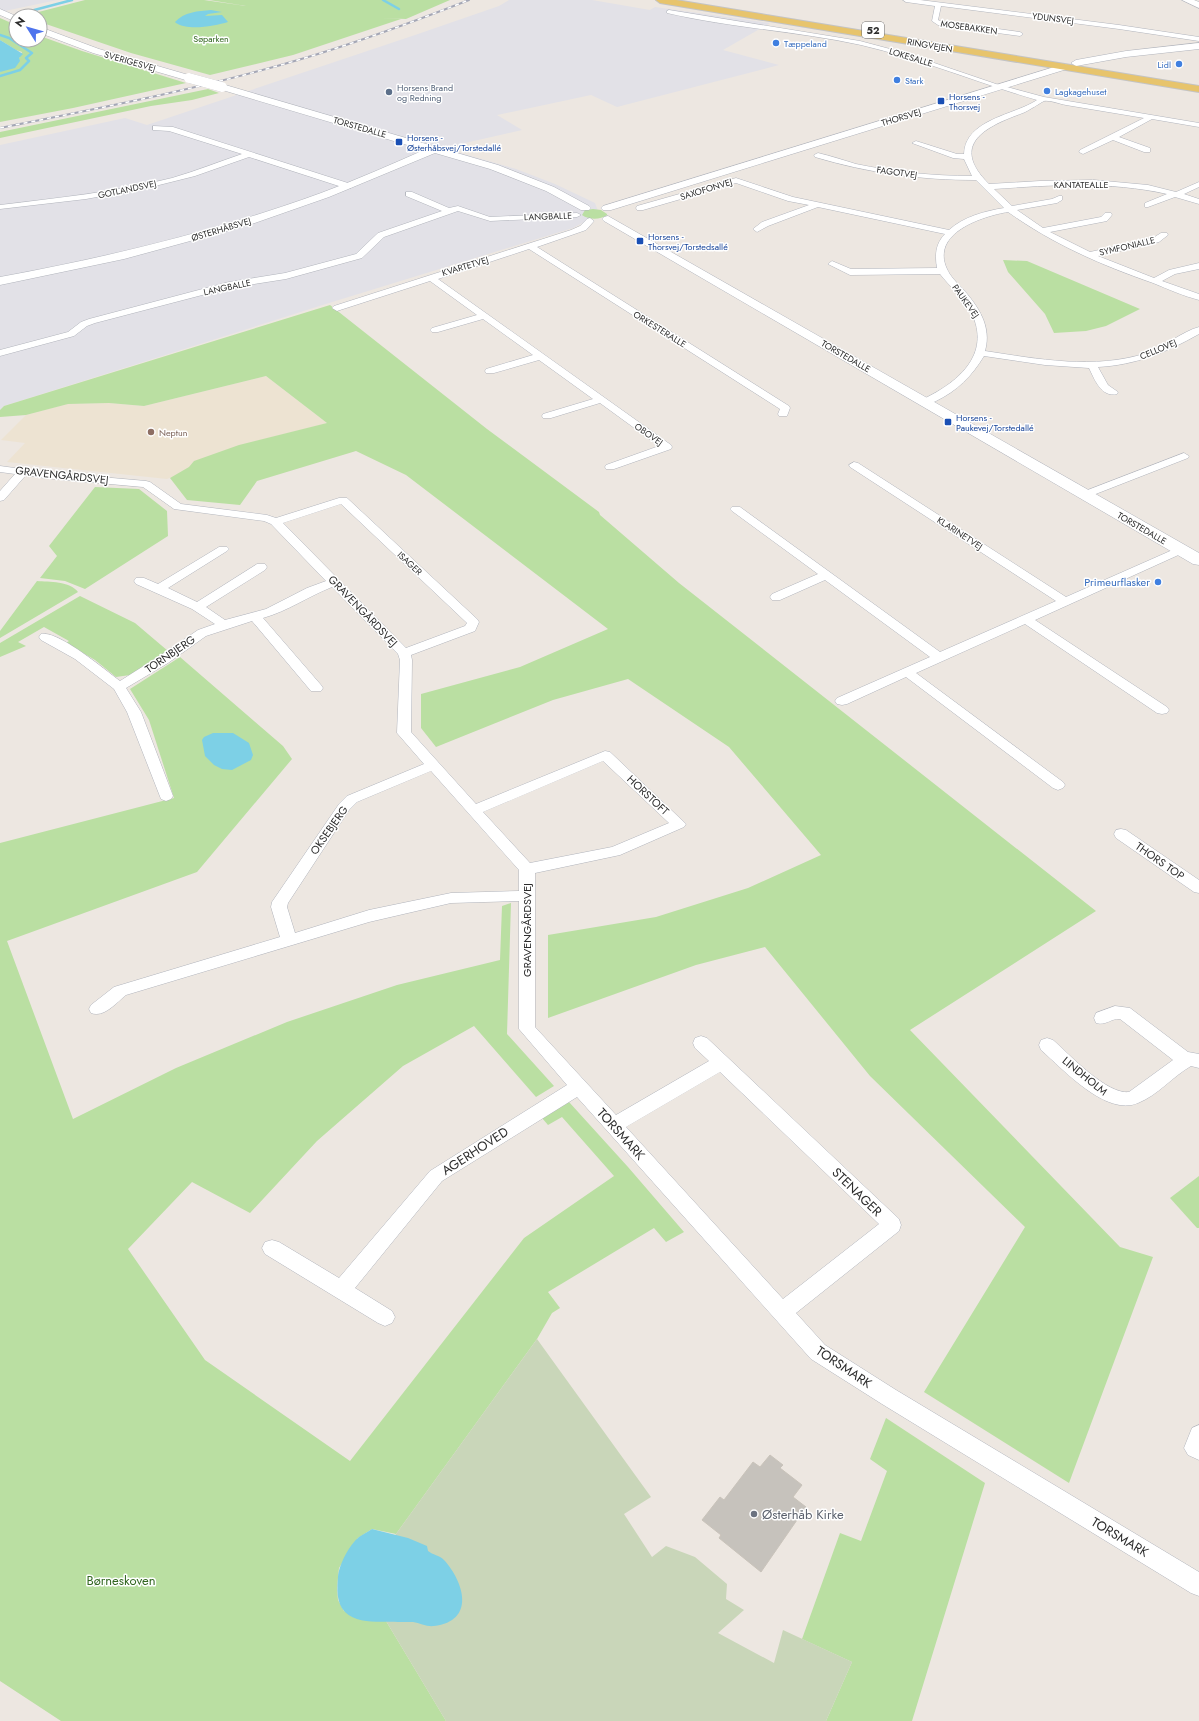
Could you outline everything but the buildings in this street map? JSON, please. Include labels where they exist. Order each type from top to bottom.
[{"type":"main road","name":"RINGVEJEN","points":[[660,0],[1199,89]]},
{"type":"main road","name":"RINGVEJEN","points":[[688,0],[1199,84]]},
{"type":"main road","name":"THORSVEJ","points":[[1064,67],[1076,63]]},
{"type":"street","name":"YDUNSVEJ","points":[[906,0],[1119,27],[1199,39]]},
{"type":"street","points":[[1186,0],[1199,5]]},
{"type":"street","name":"MOSEBAKKEN","points":[[939,4],[935,21],[938,23],[1020,34]]},
{"type":"street","name":"LOKESALLE","points":[[669,12],[721,19],[872,46],[903,54],[1001,87],[1043,99],[1199,125]]},
{"type":"street","name":"SVERIGESVEJ","points":[[48,33],[96,51],[222,88]]},
{"type":"street","name":"THORSVEJ","points":[[1076,63],[1126,54],[1199,46]]},
{"type":"street","name":"THORSVEJ","points":[[607,214],[1064,67]]},
{"type":"street","name":"TORSTEDALLE","points":[[222,88],[435,149],[512,173],[550,189],[581,212],[580,218],[590,221]]},
{"type":"street","points":[[916,143],[967,158],[970,144],[981,130],[999,119],[1043,99]]},
{"type":"street","points":[[1083,152],[1151,117]]},
{"type":"street","points":[[156,128],[170,129],[348,186]]},
{"type":"street","points":[[1113,137],[1147,150]]},
{"type":"street","name":"ØSTERHÅBSVEJ","points":[[0,281],[46,273],[140,252],[256,218],[348,186],[435,149]]},
{"type":"street","name":"GOTLANDSVEJ","points":[[0,207],[78,199],[145,186],[198,173],[250,154]]},
{"type":"street","name":"FAGOTVEJ","points":[[818,155],[884,171],[932,177],[977,178]]},
{"type":"street","name":"SYMFONIALLE","points":[[967,158],[977,178],[1010,209],[1043,231],[1090,255],[1199,297]]},
{"type":"street","name":"SAXOFONVEJ","points":[[640,208],[736,180],[780,196],[817,205],[951,232]]},
{"type":"street","name":"KANTATEALLE","points":[[987,187],[1041,184],[1108,183],[1141,187],[1176,194],[1199,202]]},
{"type":"street","points":[[1148,206],[1199,184]]},
{"type":"street","name":"LANGBALLE","points":[[409,194],[449,211]]},
{"type":"street","points":[[832,264],[850,272],[943,271],[940,252],[951,232],[960,226],[977,218],[1010,209],[1054,201],[1059,198]]},
{"type":"street","points":[[757,228],[817,205]]},
{"type":"street","points":[[581,212],[596,207],[607,214]]},
{"type":"street","name":"LANGBALLE","points":[[0,353],[71,334],[84,324],[100,319],[229,284],[286,276],[359,256],[366,253],[381,235],[458,208],[490,219],[581,212]]},
{"type":"street","points":[[590,221],[607,214]]},
{"type":"street","name":"TORSTEDALLE","points":[[607,214],[1084,495],[1199,560]]},
{"type":"street","points":[[1043,231],[1104,219],[1108,215]]},
{"type":"street","name":"KVARTETVEJ","points":[[337,308],[574,232],[583,228],[590,221]]},
{"type":"street","name":"SYMFONIALLE","points":[[1090,255],[1156,240],[1164,235]]},
{"type":"street","name":"ORKESTERALLE","points":[[530,246],[785,408],[783,414]]},
{"type":"street","points":[[1155,281],[1172,272],[1199,266]]},
{"type":"street","name":"PAUKEVEJ","points":[[925,402],[939,396],[964,378],[978,361],[982,353],[984,333],[977,314],[943,271]]},
{"type":"street","name":"OBOVEJ","points":[[430,277],[667,447],[610,466]]},
{"type":"street","points":[[435,330],[484,316]]},
{"type":"street","name":"CELLOVEJ","points":[[982,353],[1048,363],[1092,365],[1128,361],[1151,354],[1199,330]]},
{"type":"street","points":[[490,371],[540,356]]},
{"type":"street","points":[[1092,365],[1104,386],[1113,392]]},
{"type":"street","points":[[547,416],[600,400]]},
{"type":"street","points":[[1084,495],[1184,456]]},
{"type":"street","name":"KLARINETVEJ","points":[[854,465],[1066,602]]},
{"type":"street","name":"GRAVENGÅRDSVEJ","points":[[0,469],[44,475],[146,484],[178,507],[267,518],[276,522],[404,653],[406,660],[404,733],[528,869],[527,1029]]},
{"type":"street","points":[[0,498],[23,471]]},
{"type":"street","name":"ISAGER","points":[[276,522],[343,500],[473,622],[471,628],[404,653]]},
{"type":"street","points":[[736,509],[940,658]]},
{"type":"street","points":[[158,589],[223,549]]},
{"type":"street","points":[[842,701],[1181,550]]},
{"type":"street","points":[[197,607],[260,567]]},
{"type":"street","points":[[776,597],[826,575]]},
{"type":"street","points":[[140,581],[197,607],[219,620],[223,625]]},
{"type":"street","name":"TORNBJERG","points":[[119,687],[163,660],[202,633],[286,605],[311,591],[334,582]]},
{"type":"street","points":[[255,616],[316,688]]},
{"type":"street","points":[[1026,619],[1162,710]]},
{"type":"street","points":[[45,637],[80,656],[119,687],[134,712],[166,796]]},
{"type":"street","points":[[907,672],[1058,785]]},
{"type":"street","name":"HORSTOFT","points":[[474,810],[605,755],[679,824],[615,851],[528,869]]},
{"type":"street","name":"OKSEBJERG","points":[[290,939],[279,907],[280,902],[344,807],[352,799],[432,765]]},
{"type":"street","name":"THORS TOP","points":[[1121,834],[1199,888]]},
{"type":"street","points":[[97,1009],[120,991],[369,916],[451,898],[528,896]]},
{"type":"street","name":"LINDHOLM","points":[[1047,1045],[1104,1092],[1119,1100],[1132,1098],[1192,1061],[1119,1011],[1110,1013],[1102,1018]]},
{"type":"street","name":"TORSMARK","points":[[527,1029],[818,1352],[889,1397],[1199,1585]]},
{"type":"street","name":"STENAGER","points":[[701,1043],[892,1225],[782,1312]]},
{"type":"street","points":[[614,1125],[721,1063]]},
{"type":"street","name":"AGERHOVED","points":[[340,1290],[436,1176],[579,1087]]},
{"type":"street","points":[[272,1248],[385,1317]]},
{"type":"street","points":[[1199,1436],[1195,1448],[1199,1450]]},
{"type":"shaded area","points":[[0,0],[57,0],[19,8],[8,8],[8,10],[0,12]]},
{"type":"shaded area","points":[[509,0],[592,0],[650,10],[655,7],[770,23],[723,50],[779,65],[617,107],[591,95],[497,115],[522,130],[443,148],[516,169],[555,184],[595,203],[599,214],[573,228],[329,303],[4,406],[0,410],[0,145],[125,118],[147,125],[418,34],[499,6]]},
{"type":"shaded area","name":"Neptun","points":[[266,376],[327,423],[187,469],[180,474],[167,479],[7,462],[25,443],[1,440],[26,415],[67,404],[109,403],[144,406]]},
{"type":"green space","name":"Søparken","points":[[85,0],[204,0],[246,6],[209,0],[450,0],[406,19],[381,18],[401,19],[293,55],[210,75],[131,53],[48,25],[48,10]]},
{"type":"green space","points":[[0,18],[8,22],[8,45],[0,40]]},
{"type":"green space","points":[[48,39],[82,51],[186,83],[73,108],[0,122],[0,72],[19,58],[22,52],[13,48],[48,48]]},
{"type":"green space","points":[[208,89],[219,93],[192,100],[151,106],[0,138],[0,132]]},
{"type":"green space","points":[[585,210],[601,210],[607,215],[594,219],[582,215]]},
{"type":"green space","points":[[1003,260],[1027,261],[1140,309],[1106,326],[1086,331],[1054,333],[1045,314],[1008,272]]},
{"type":"green space","points":[[330,305],[487,429],[599,512],[600,515],[679,583],[1096,911],[910,1030],[1120,1247],[1153,1257],[1069,1483],[924,1392],[1025,1227],[870,1076],[765,947],[696,965],[548,1018],[548,935],[656,917],[748,888],[821,855],[729,747],[628,679],[553,700],[436,747],[421,728],[421,694],[520,667],[608,629],[406,475],[356,451],[257,481],[240,505],[187,500],[170,478],[189,467],[194,461],[239,445],[327,423],[266,376],[144,406],[109,403],[68,404],[26,415],[0,417],[0,410],[4,406]]},
{"type":"green space","points":[[95,487],[139,489],[167,511],[168,536],[85,589],[65,581],[40,578],[57,556],[49,546]]},
{"type":"green space","points":[[37,581],[65,584],[74,588],[78,592],[0,638],[0,631]]},
{"type":"green space","points":[[80,596],[135,623],[168,651],[130,675],[116,677],[95,660],[66,643],[69,641],[44,627],[18,642],[26,646],[0,657],[0,643]]},
{"type":"green space","name":"Børneskoven","points":[[180,657],[283,746],[292,759],[197,872],[7,941],[73,1119],[176,1068],[287,1022],[397,985],[500,960],[502,906],[511,903],[507,1034],[554,1086],[536,1097],[474,1026],[403,1066],[317,1141],[250,1213],[192,1182],[128,1249],[205,1360],[350,1461],[524,1238],[614,1176],[562,1117],[548,1125],[542,1118],[569,1102],[684,1232],[666,1242],[654,1228],[548,1292],[560,1308],[552,1313],[537,1339],[396,1534],[372,1529],[358,1538],[339,1568],[337,1588],[338,1600],[344,1611],[368,1621],[386,1621],[446,1721],[61,1721],[0,1681],[0,843],[174,798],[149,720],[130,689]]},
{"type":"green space","points":[[1199,1176],[1199,1228],[1197,1228],[1170,1198]]},
{"type":"green space","points":[[537,1339],[651,1497],[624,1514],[652,1557],[666,1546],[695,1557],[727,1584],[726,1599],[744,1610],[718,1633],[774,1663],[783,1630],[852,1662],[826,1721],[446,1721],[362,1581]]},
{"type":"green space","points":[[886,1418],[985,1483],[912,1721],[826,1721],[852,1662],[802,1639],[840,1533],[861,1541],[887,1471],[870,1459]]},
{"type":"water","points":[[211,10],[222,12],[208,14],[205,16],[222,15],[228,22],[209,26],[187,27],[175,22],[187,14]]},
{"type":"water","points":[[0,40],[8,45],[8,48],[13,48],[23,54],[19,58],[20,61],[15,68],[0,72]]},
{"type":"water","points":[[213,733],[233,733],[249,743],[253,755],[251,760],[232,770],[222,769],[214,765],[205,756],[202,740],[204,737]]},
{"type":"water","points":[[372,1529],[408,1538],[427,1546],[428,1551],[444,1560],[457,1579],[461,1589],[461,1609],[456,1617],[447,1623],[431,1626],[413,1622],[363,1621],[350,1616],[345,1612],[340,1604],[337,1586],[340,1567],[348,1550],[355,1541]]},
{"type":"waterway","points":[[42,8],[72,0]]},
{"type":"waterway","points":[[383,0],[399,9]]},
{"type":"waterway","points":[[0,35],[9,38],[32,53],[26,58],[29,61],[20,70],[0,76]]},
{"type":"railway","points":[[0,128],[150,97],[261,70],[363,39],[469,0]]},
{"type":"place","name":"Tæppeland","points":[[776,43]]},
{"type":"place","name":"Lidl","points":[[1179,64]]},
{"type":"place","name":"Stark","points":[[897,80]]},
{"type":"place","name":"Lagkagehuset","points":[[1047,91]]},
{"type":"place","name":"Horsens Brand og Redning","points":[[389,92]]},
{"type":"place","name":"Horsens - Thorsvej","points":[[941,101]]},
{"type":"place","name":"Horsens - Østerhåbsvej/Torstedallé","points":[[399,142]]},
{"type":"place","name":"Horsens - Thorsvej/Torstedsallé","points":[[640,241]]},
{"type":"place","name":"Horsens - Paukevej/Torstedallé","points":[[948,422]]},
{"type":"place","name":"Neptun","points":[[151,432]]},
{"type":"place","name":"Primeurflasker","points":[[1158,582]]},
{"type":"place","name":"Østerhåb Kirke","points":[[754,1514]]}]
